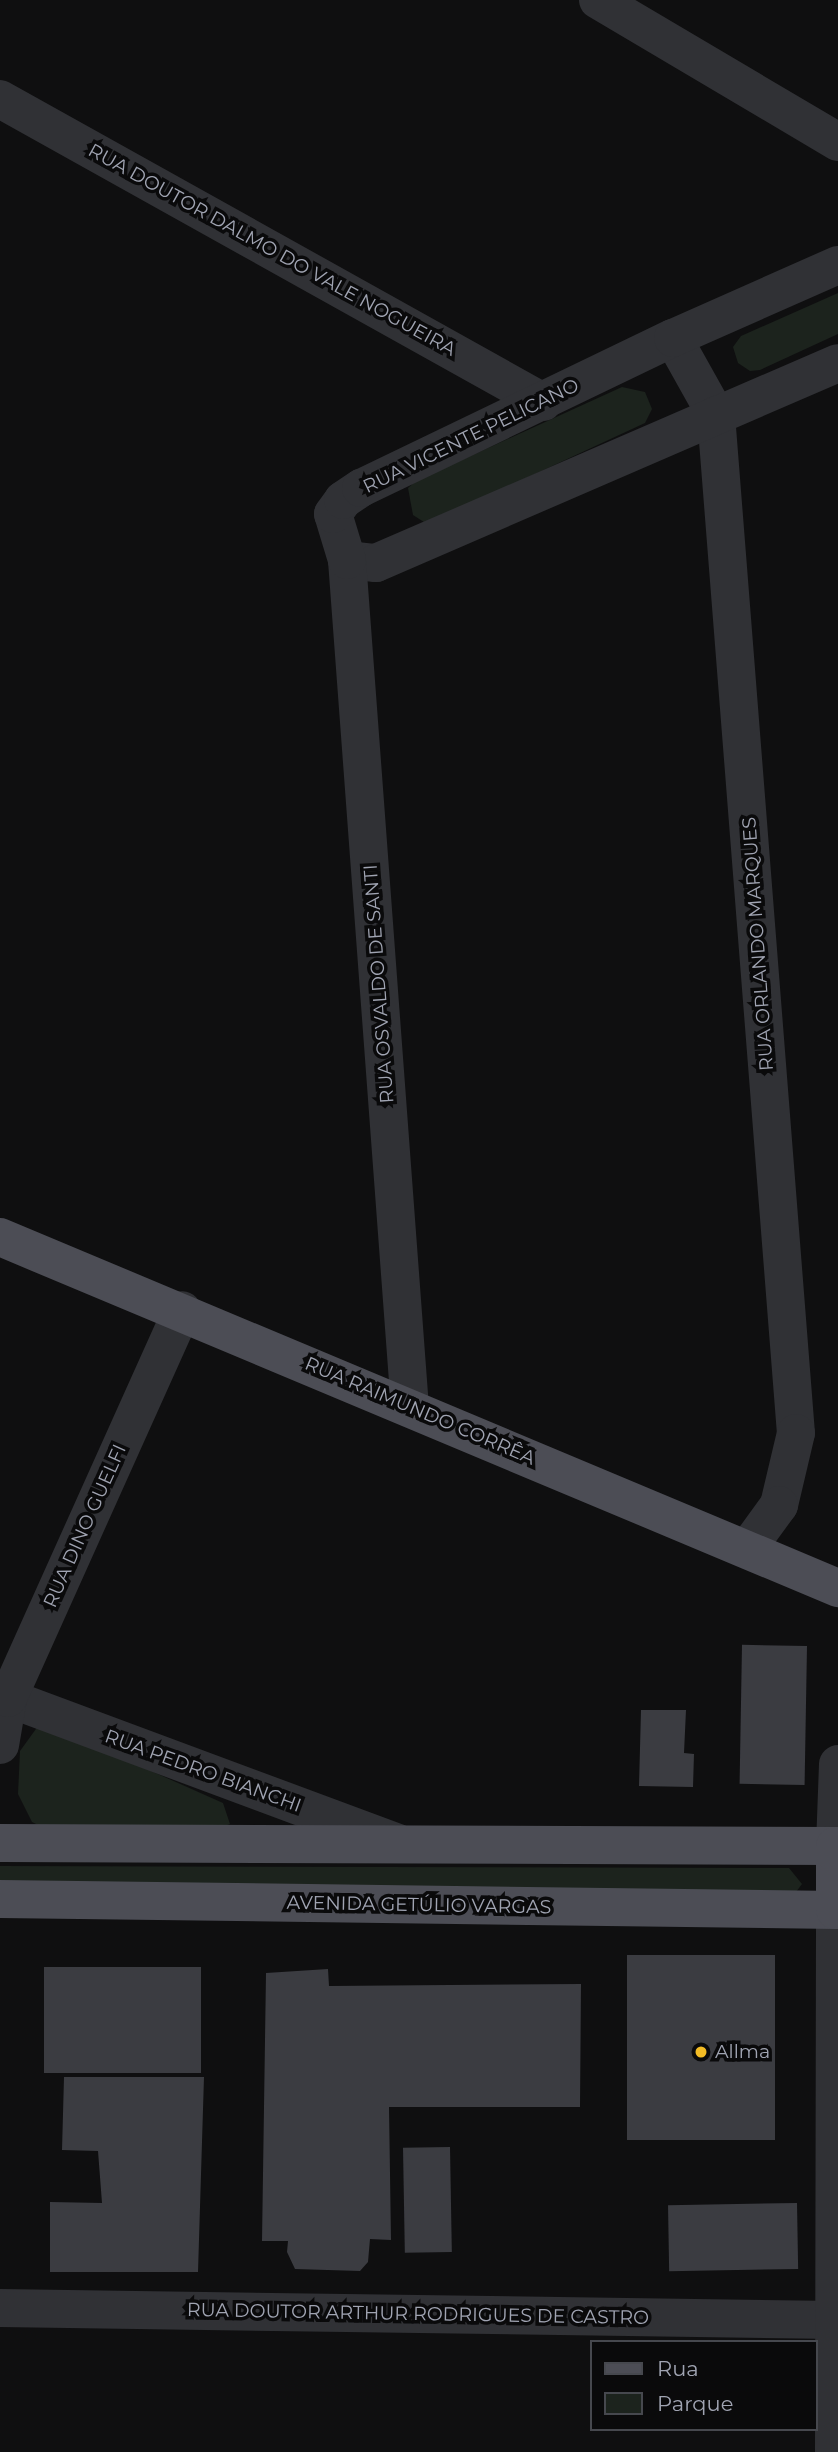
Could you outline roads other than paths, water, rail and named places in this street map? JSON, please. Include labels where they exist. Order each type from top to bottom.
[{"type":"main road","name":"RUA RAIMUNDO CORRÊA","points":[[0,1237],[838,1588]]},
{"type":"main road","points":[[0,1843],[407,1847],[837,1846],[837,1910]]},
{"type":"main road","name":"AVENIDA GETÚLIO VARGAS","points":[[0,1899],[837,1910]]},
{"type":"street","points":[[622,6],[838,142]]},
{"type":"street","name":"RUA DOUTOR DALMO DO VALE NOGUEIRA","points":[[0,99],[543,402]]},
{"type":"street","name":"RUA VICENTE PELICANO","points":[[347,560],[333,514],[343,500],[673,338],[838,265]]},
{"type":"street","name":"RUA ORLANDO MARQUES","points":[[673,338],[716,415],[796,1433],[779,1505],[747,1549]]},
{"type":"street","points":[[347,560],[376,563],[838,363]]},
{"type":"street","name":"RUA OSVALDO DE SANTI","points":[[347,560],[410,1408]]},
{"type":"street","name":"RUA DINO GUELFI","points":[[0,1745],[4,1696],[182,1311]]},
{"type":"street","name":"RUA PEDRO BIANCHI","points":[[4,1696],[407,1847]]},
{"type":"street","points":[[837,1846],[838,1764]]},
{"type":"street","points":[[834,2452],[837,1910]]},
{"type":"street","name":"RUA DOUTOR ARTHUR RODRIGUES DE CASTRO","points":[[0,2308],[836,2320]]},
{"type":"place","name":"Allma","points":[[701,2052]]}]
